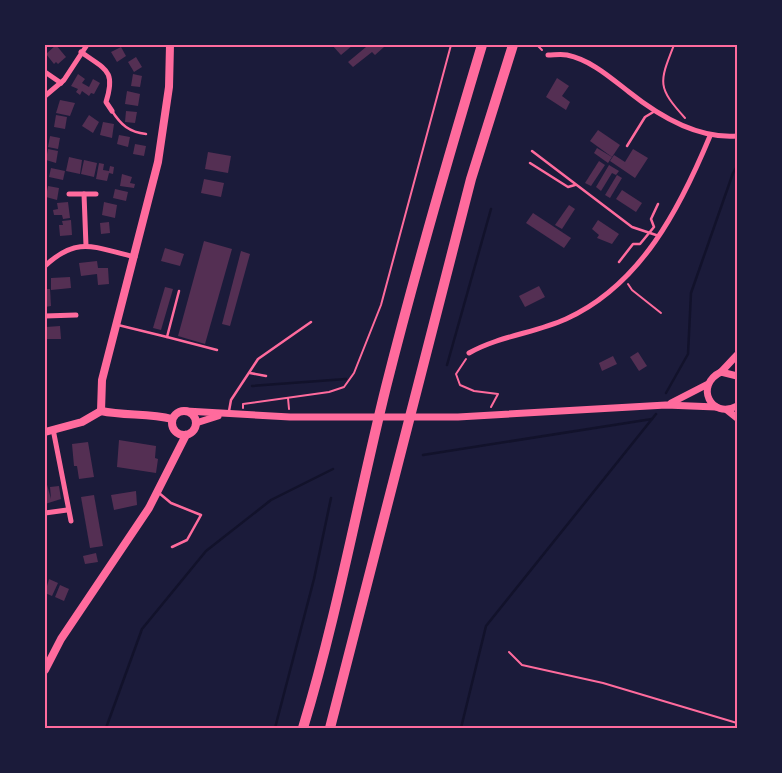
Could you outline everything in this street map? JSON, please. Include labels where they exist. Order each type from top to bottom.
[{"type":"highway","points":[[303,728],[327,642],[386,387],[444,172],[482,45]]},
{"type":"highway","points":[[330,728],[471,179],[513,45]]},
{"type":"main road","points":[[101,411],[102,380],[135,257],[164,129],[170,45]]},
{"type":"main road","points":[[45,432],[82,422],[101,411],[126,416],[160,416],[172,419]]},
{"type":"main road","points":[[45,670],[61,639],[128,541],[157,492],[173,463],[186,436],[192,432],[196,423],[193,416],[186,411],[177,413],[172,419],[172,426],[176,433],[173,463]]},
{"type":"main road","points":[[176,433],[186,436]]},
{"type":"street","points":[[45,96],[61,83],[87,45]]},
{"type":"street","points":[[81,52],[109,73],[111,80],[106,102],[112,111]]},
{"type":"street","points":[[548,55],[567,54],[585,62],[607,74],[655,111],[710,136],[737,136]]},
{"type":"street","points":[[45,72],[61,83]]},
{"type":"street","points":[[470,353],[566,319],[625,280],[659,236],[680,203],[710,136]]},
{"type":"street","points":[[69,194],[96,194]]},
{"type":"street","points":[[84,194],[86,246]]},
{"type":"street","points":[[45,266],[58,254],[80,245],[135,257]]},
{"type":"street","points":[[45,256],[50,261]]},
{"type":"street","points":[[45,316],[76,315]]},
{"type":"street","points":[[716,406],[708,397],[708,384],[737,355]]},
{"type":"street","points":[[722,372],[737,376]]},
{"type":"street","points":[[666,405],[708,384]]},
{"type":"street","points":[[186,411],[226,415],[290,417],[458,417],[666,405],[716,406],[727,410],[737,418]]},
{"type":"street","points":[[727,410],[737,406]]},
{"type":"street","points":[[196,423],[226,415]]},
{"type":"street","points":[[54,429],[63,471],[67,510],[71,521]]},
{"type":"street","points":[[45,513],[67,510]]},
{"type":"lane","points":[[112,111],[124,127],[131,131],[146,134]]},
{"type":"lane","points":[[627,146],[645,117],[655,111]]},
{"type":"lane","points":[[532,151],[565,174],[575,185],[632,227],[659,236]]},
{"type":"lane","points":[[530,164],[568,187],[575,185]]},
{"type":"lane","points":[[619,262],[634,244],[640,244],[650,233],[654,227],[652,218],[658,204]]},
{"type":"lane","points":[[167,337],[179,291]]},
{"type":"lane","points":[[226,415],[231,400],[258,359],[311,322]]},
{"type":"lane","points":[[116,325],[217,350]]},
{"type":"lane","points":[[250,373],[266,376]]},
{"type":"lane","points":[[157,492],[171,503],[201,515],[187,540],[172,547]]},
{"type":"path","points":[[242,408],[243,404],[308,397],[344,387],[354,373],[380,305],[451,45]]},
{"type":"path","points":[[674,45],[661,76],[663,86],[672,103],[692,128]]},
{"type":"path","points":[[625,280],[632,290],[661,313]]},
{"type":"path","points":[[470,353],[456,374],[460,385],[474,391],[498,394],[489,411]]},
{"type":"path","points":[[288,398],[290,417]]},
{"type":"path","points":[[509,652],[522,664],[603,683],[737,723]]},
{"type":"building","points":[[56,45],[66,57],[58,64],[56,62],[54,64],[46,54]]},
{"type":"building","points":[[332,45],[353,45],[341,55]]},
{"type":"building","points":[[364,45],[383,45],[384,47],[375,55],[372,52],[353,67],[348,62],[366,47]]},
{"type":"building","points":[[121,47],[126,56],[117,62],[111,52]]},
{"type":"building","points":[[136,57],[142,67],[134,72],[128,62]]},
{"type":"building","points":[[78,74],[85,79],[82,83],[89,87],[93,79],[100,83],[94,94],[91,93],[89,96],[82,91],[80,95],[76,92],[78,89],[71,86]]},
{"type":"building","points":[[133,74],[142,76],[140,87],[131,86]]},
{"type":"building","points":[[557,78],[569,86],[562,96],[570,102],[566,110],[546,97]]},
{"type":"building","points":[[127,91],[140,94],[138,106],[125,104]]},
{"type":"building","points":[[60,100],[75,103],[70,116],[56,113]]},
{"type":"building","points":[[126,111],[137,112],[135,123],[125,122]]},
{"type":"building","points":[[56,115],[67,117],[65,129],[54,127]]},
{"type":"building","points":[[89,115],[99,122],[93,133],[82,126]]},
{"type":"building","points":[[103,122],[114,124],[112,138],[100,135]]},
{"type":"building","points":[[598,130],[620,145],[612,157],[590,141]]},
{"type":"building","points":[[119,135],[130,137],[128,147],[117,144]]},
{"type":"building","points":[[50,136],[60,138],[58,149],[48,147]]},
{"type":"building","points":[[135,144],[146,146],[144,156],[133,154]]},
{"type":"building","points":[[597,148],[612,157],[608,163],[594,153]]},
{"type":"building","points":[[48,149],[58,151],[56,163],[46,160]]},
{"type":"building","points":[[633,149],[648,158],[635,178],[610,161],[614,155],[625,162]]},
{"type":"building","points":[[208,152],[231,156],[228,173],[205,169]]},
{"type":"building","points":[[69,157],[82,160],[80,174],[66,171]]},
{"type":"building","points":[[84,160],[97,163],[94,177],[81,174]]},
{"type":"building","points":[[599,161],[605,165],[591,186],[585,183]]},
{"type":"building","points":[[99,163],[104,164],[103,170],[109,171],[110,166],[114,167],[113,174],[109,173],[107,181],[96,179]]},
{"type":"building","points":[[609,165],[619,171],[616,175],[612,173],[601,191],[596,187]]},
{"type":"building","points":[[51,168],[65,171],[63,180],[49,177]]},
{"type":"building","points":[[122,174],[132,177],[130,183],[135,184],[134,188],[120,186]]},
{"type":"building","points":[[617,175],[622,178],[610,198],[605,195]]},
{"type":"building","points":[[204,179],[224,183],[221,197],[201,193]]},
{"type":"building","points":[[48,186],[59,188],[57,200],[46,197]]},
{"type":"building","points":[[115,189],[128,192],[126,201],[113,198]]},
{"type":"building","points":[[622,190],[642,203],[636,212],[616,199]]},
{"type":"building","points":[[68,202],[70,218],[63,219],[62,215],[54,215],[53,210],[58,209],[57,203]]},
{"type":"building","points":[[104,202],[117,205],[115,218],[102,215]]},
{"type":"building","points":[[569,205],[575,209],[562,229],[555,225]]},
{"type":"building","points":[[533,213],[571,238],[564,248],[526,223]]},
{"type":"building","points":[[71,220],[72,235],[60,236],[59,225],[63,225],[62,221]]},
{"type":"building","points":[[598,220],[619,234],[612,244],[597,238],[599,235],[592,229]]},
{"type":"building","points":[[109,222],[110,233],[101,234],[100,223]]},
{"type":"building","points":[[204,241],[232,249],[205,344],[178,336]]},
{"type":"building","points":[[165,248],[184,254],[180,266],[161,261]]},
{"type":"building","points":[[241,251],[250,254],[230,326],[222,324]]},
{"type":"building","points":[[97,261],[98,268],[108,268],[109,284],[98,285],[97,274],[81,276],[79,263]]},
{"type":"building","points":[[70,277],[71,288],[51,290],[51,278]]},
{"type":"building","points":[[539,286],[545,297],[525,307],[519,296]]},
{"type":"building","points":[[165,287],[173,289],[161,330],[153,328]]},
{"type":"building","points":[[45,289],[50,289],[51,306],[45,307]]},
{"type":"building","points":[[60,326],[61,339],[46,339],[46,327]]},
{"type":"building","points":[[638,352],[647,366],[639,371],[630,357]]},
{"type":"building","points":[[613,356],[617,364],[602,371],[599,363]]},
{"type":"building","points":[[119,440],[156,446],[155,458],[158,459],[156,473],[117,467]]},
{"type":"building","points":[[88,442],[94,477],[79,479],[77,466],[74,466],[72,444]]},
{"type":"building","points":[[46,481],[51,499],[50,487],[59,486],[61,499],[45,504]]},
{"type":"building","points":[[136,491],[137,505],[114,510],[111,495]]},
{"type":"building","points":[[94,495],[103,546],[90,548],[81,497]]},
{"type":"building","points":[[96,553],[98,562],[85,564],[83,556]]},
{"type":"building","points":[[49,579],[58,583],[52,596],[45,593]]},
{"type":"building","points":[[60,585],[69,589],[64,601],[55,597]]},
{"type":"waterway","points":[[666,393],[688,354],[691,293],[737,166]]},
{"type":"waterway","points":[[447,365],[491,209]]},
{"type":"waterway","points":[[252,386],[346,379]]},
{"type":"waterway","points":[[461,728],[486,626],[656,414]]},
{"type":"waterway","points":[[423,455],[652,419]]},
{"type":"waterway","points":[[106,728],[142,629],[206,551],[271,500],[333,469]]},
{"type":"waterway","points":[[275,728],[314,579],[331,498]]}]
